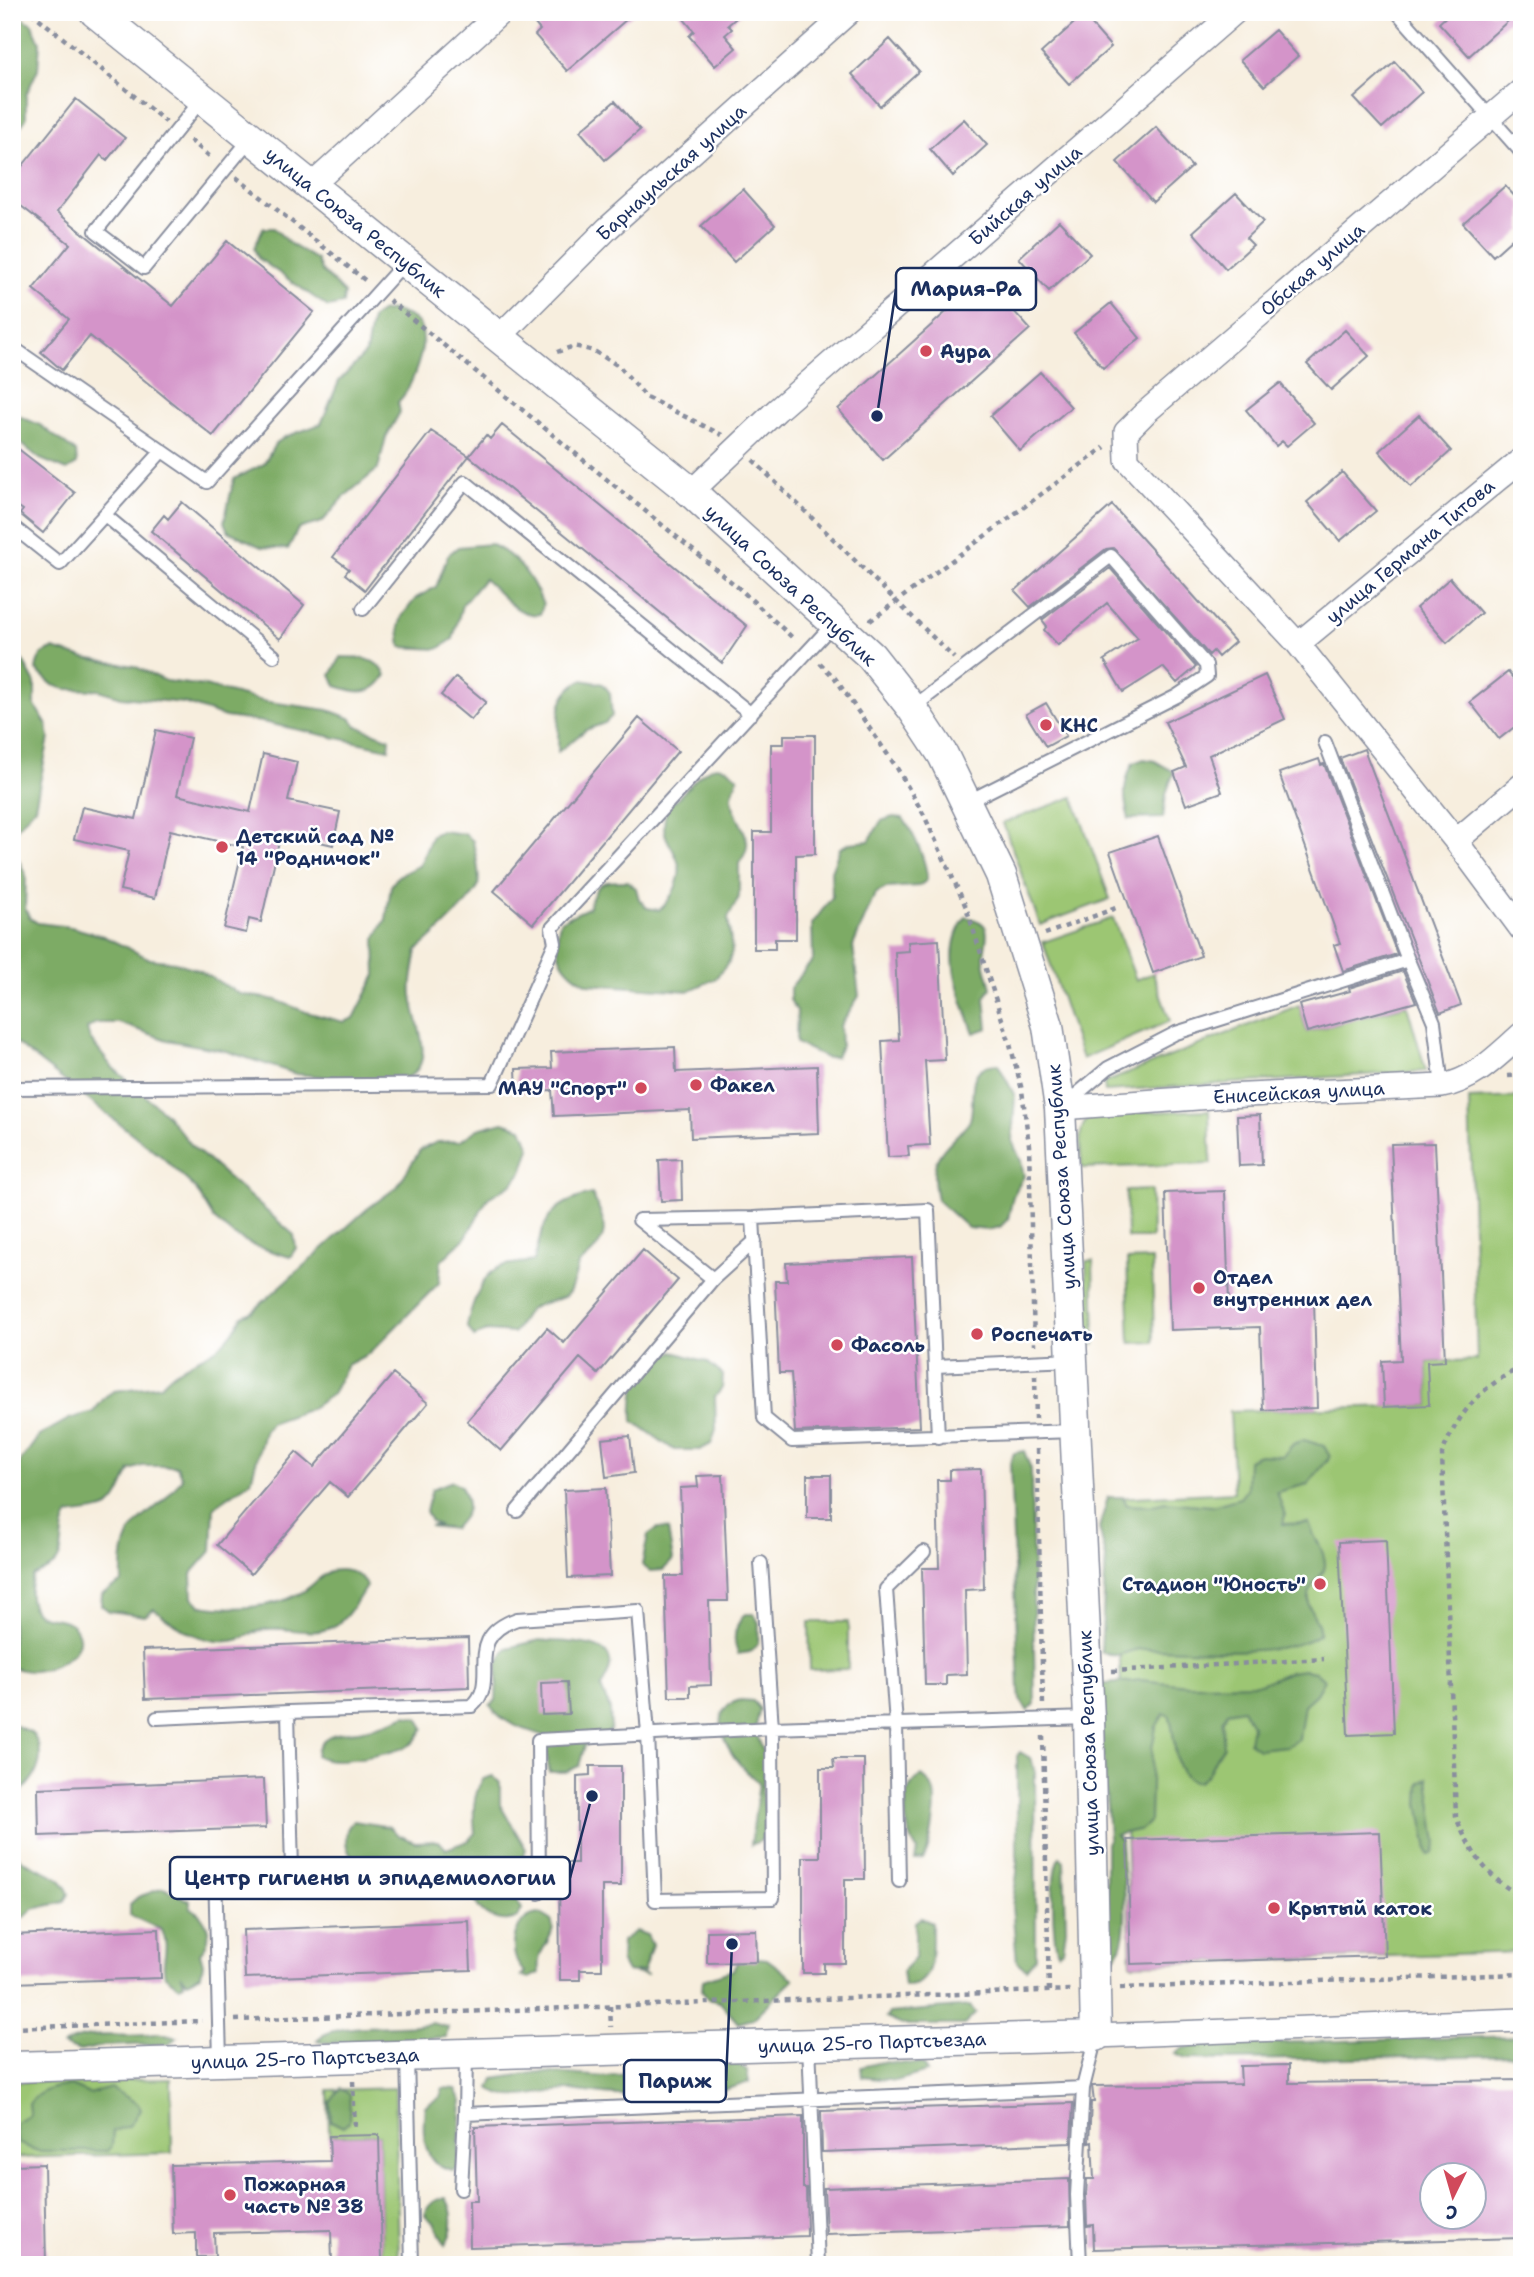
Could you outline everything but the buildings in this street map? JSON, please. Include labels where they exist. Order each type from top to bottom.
[{"type":"street","points":[[312,185],[501,12]]},
{"type":"street","name":"Барнаульская улица","points":[[499,337],[608,228],[849,12]]},
{"type":"street","name":"Бийская улица","points":[[691,492],[738,446],[1236,12]]},
{"type":"street","name":"улица Союза Республик","points":[[104,15],[203,99],[691,492],[843,629],[871,656],[912,708],[943,755],[967,802],[1001,875],[1024,942],[1048,1026],[1060,1108],[1089,1718],[1096,2036]]},
{"type":"street","name":"Обская улица","points":[[1126,432],[1522,90]]},
{"type":"street","points":[[1126,432],[1127,460],[1298,644],[1456,841],[1522,930]]},
{"type":"street","name":"улица Германа Титова","points":[[1298,644],[1522,459]]},
{"type":"street","points":[[1456,841],[1522,785]]},
{"type":"street","name":"Енисейская улица","points":[[1060,1108],[1225,1096],[1442,1086],[1465,1079],[1485,1067],[1522,1034]]},
{"type":"street","name":"улица 25-го Партсъезда","points":[[12,2067],[1096,2036],[1522,2020]]},
{"type":"lane","points":[[1397,12],[1522,153]]},
{"type":"lane","points":[[203,99],[96,231],[144,268],[251,138]]},
{"type":"lane","points":[[12,347],[207,482],[406,262]]},
{"type":"lane","points":[[12,526],[60,564],[162,451]]},
{"type":"lane","points":[[363,609],[465,482],[751,714]]},
{"type":"lane","points":[[106,516],[274,656]]},
{"type":"lane","points":[[912,708],[1111,556],[1206,665],[1207,676],[1177,696],[967,802]]},
{"type":"lane","points":[[12,1088],[492,1084],[555,943],[552,928],[808,652],[843,629]]},
{"type":"lane","points":[[1325,742],[1434,1022],[1442,1086]]},
{"type":"lane","points":[[1060,1108],[1108,1068],[1176,1033],[1408,960]]},
{"type":"lane","points":[[713,1279],[639,1220],[753,1219],[928,1210],[938,1437]]},
{"type":"lane","points":[[753,1219],[764,1418],[792,1441],[1075,1431]]},
{"type":"lane","points":[[517,1511],[713,1279],[755,1241]]},
{"type":"lane","points":[[935,1366],[1073,1360]]},
{"type":"lane","points":[[898,1881],[896,1724],[886,1589],[923,1552]]},
{"type":"lane","points":[[157,1718],[472,1706],[481,1693],[487,1641],[498,1625],[517,1619],[638,1611],[648,1734],[655,1900],[774,1898],[772,1728],[761,1563]]},
{"type":"lane","points":[[220,2061],[215,1870],[292,1870],[288,1712]]},
{"type":"lane","points":[[538,1893],[538,1740],[772,1728],[1089,1718]]},
{"type":"lane","points":[[1080,2265],[1077,2196],[1083,2088],[1096,2036]]},
{"type":"lane","points":[[809,2044],[818,2265]]},
{"type":"lane","points":[[461,2189],[466,2054]]},
{"type":"lane","points":[[407,2056],[412,2265]]},
{"type":"lane","points":[[465,2114],[1083,2088]]},
{"type":"path","points":[[31,12],[380,293],[740,589],[835,678],[897,768],[924,815],[966,907],[1010,1044],[1022,1090],[1029,1145],[1049,1991]]},
{"type":"path","points":[[556,352],[574,346],[594,351],[620,367],[646,397],[683,413],[738,446],[965,668]]},
{"type":"path","points":[[843,629],[897,601],[1126,432]]},
{"type":"path","points":[[1024,942],[1116,908]]},
{"type":"path","points":[[1522,1367],[1484,1390],[1466,1408],[1451,1430],[1442,1454],[1456,1817],[1465,1841],[1479,1861],[1496,1880],[1522,1896]]},
{"type":"path","points":[[1110,1671],[1324,1659]]},
{"type":"path","points":[[12,2028],[1522,1974]]},
{"type":"path","points":[[352,2057],[355,2129]]},
{"type":"green space","points":[[12,12],[32,24],[40,42],[38,69],[26,95],[26,119],[19,128],[13,129]]},
{"type":"green space","points":[[263,228],[274,228],[289,243],[317,260],[321,270],[344,293],[343,304],[328,307],[258,258],[254,248]]},
{"type":"green space","points":[[393,310],[416,321],[423,336],[413,378],[398,402],[400,412],[386,437],[378,469],[345,496],[322,522],[298,529],[288,549],[261,547],[228,531],[224,522],[234,479],[264,464],[275,444],[285,437],[321,424],[339,381],[366,353],[372,318],[381,312]]},
{"type":"green space","points":[[12,413],[40,425],[76,452],[77,464],[67,470],[40,459],[12,436]]},
{"type":"green space","points":[[490,544],[508,554],[529,577],[543,605],[540,614],[516,608],[484,579],[462,605],[453,639],[438,649],[401,647],[399,627],[402,616],[416,598],[436,587],[448,555],[458,547]]},
{"type":"green space","points":[[53,649],[84,658],[134,666],[166,681],[205,686],[262,701],[328,710],[350,718],[357,726],[390,739],[389,749],[262,722],[225,717],[184,703],[121,697],[99,690],[65,689],[53,685],[36,670],[41,656]]},
{"type":"green space","points":[[12,655],[23,661],[35,683],[35,706],[47,725],[49,738],[35,807],[12,834]]},
{"type":"green space","points":[[341,657],[372,661],[386,675],[370,690],[358,691],[336,686],[331,675]]},
{"type":"green space","points":[[582,680],[603,684],[610,693],[612,716],[605,723],[586,730],[558,752],[558,721],[562,702],[566,693]]},
{"type":"green space","points":[[1144,759],[1155,761],[1174,772],[1166,794],[1163,818],[1129,819],[1125,797],[1127,777],[1133,763]]},
{"type":"green space","points":[[716,766],[727,768],[738,777],[732,799],[747,838],[745,854],[739,863],[739,897],[728,918],[732,951],[729,962],[715,979],[688,991],[588,984],[578,978],[560,958],[557,941],[560,921],[588,908],[597,888],[610,882],[627,881],[636,888],[639,899],[647,908],[659,910],[671,896],[679,877],[679,865],[665,833],[668,806],[702,774]]},
{"type":"green space","points":[[1073,797],[1110,899],[1040,925],[1003,823]]},
{"type":"green space","points":[[893,817],[903,818],[911,832],[922,856],[927,880],[919,886],[886,888],[875,894],[853,946],[859,996],[840,1026],[841,1046],[836,1057],[826,1058],[796,1043],[797,1011],[790,1000],[790,988],[813,960],[812,924],[832,897],[831,871],[840,848],[850,843],[869,841],[881,821]]},
{"type":"green space","points":[[441,831],[465,834],[473,841],[479,881],[469,900],[417,950],[412,990],[421,1035],[422,1059],[417,1070],[407,1078],[391,1083],[296,1074],[226,1051],[167,1040],[119,1023],[96,1023],[87,1029],[90,1039],[112,1067],[165,1113],[193,1147],[294,1235],[296,1248],[290,1257],[255,1246],[233,1235],[214,1219],[195,1188],[162,1157],[12,1040],[12,847],[26,875],[25,909],[30,918],[38,923],[71,927],[103,936],[150,959],[175,962],[198,970],[240,994],[276,1000],[306,1012],[344,1022],[354,1018],[376,975],[375,939],[386,919],[391,886],[398,876],[420,865],[432,835]]},
{"type":"green space","points":[[966,917],[976,920],[986,928],[984,960],[991,988],[985,998],[988,1028],[974,1033],[959,990],[953,960],[958,931]]},
{"type":"green space","points":[[1113,918],[1136,980],[1153,973],[1170,1021],[1082,1059],[1043,942]]},
{"type":"green space","points":[[1299,1005],[1307,1032],[1407,1005],[1426,1071],[1105,1091],[1104,1083]]},
{"type":"green space","points":[[998,1064],[1015,1096],[1012,1141],[1024,1176],[1013,1196],[1008,1219],[1000,1227],[987,1230],[968,1228],[937,1200],[934,1170],[944,1149],[970,1120],[973,1084],[979,1070]]},
{"type":"green space","name":"Стадион \"Юность\"","points":[[1522,1097],[1522,1952],[1131,1964],[1114,1498],[1234,1492],[1230,1411],[1429,1405],[1427,1362],[1477,1360],[1469,1099]]},
{"type":"green space","points":[[1209,1110],[1211,1164],[1082,1168],[1081,1131],[1093,1114]]},
{"type":"green space","points":[[503,1122],[522,1128],[530,1148],[523,1170],[513,1183],[488,1198],[466,1237],[441,1261],[439,1283],[370,1353],[347,1365],[332,1394],[310,1409],[270,1423],[264,1432],[251,1481],[214,1507],[212,1550],[191,1574],[192,1597],[200,1605],[237,1608],[288,1599],[303,1592],[330,1571],[346,1570],[359,1576],[367,1585],[347,1615],[324,1630],[308,1632],[264,1629],[237,1640],[214,1641],[192,1634],[154,1609],[145,1616],[109,1611],[101,1605],[102,1594],[122,1582],[122,1559],[131,1531],[182,1478],[177,1466],[142,1466],[130,1470],[110,1506],[69,1515],[58,1560],[52,1567],[33,1576],[30,1600],[33,1608],[42,1616],[69,1622],[74,1626],[78,1633],[77,1648],[65,1660],[49,1668],[31,1671],[12,1668],[12,1473],[39,1436],[69,1419],[93,1412],[106,1396],[114,1391],[161,1385],[172,1374],[214,1350],[224,1342],[242,1316],[252,1312],[367,1209],[397,1187],[420,1150],[437,1142],[460,1141],[478,1129]]},
{"type":"green space","points":[[1151,1190],[1152,1238],[1127,1238],[1126,1191]]},
{"type":"green space","points":[[592,1194],[602,1216],[603,1234],[596,1249],[578,1265],[568,1294],[530,1309],[513,1333],[487,1331],[474,1337],[467,1326],[474,1301],[487,1277],[500,1267],[534,1261],[541,1235],[550,1216],[566,1203]]},
{"type":"green space","points":[[1152,1259],[1154,1342],[1130,1343],[1127,1260]]},
{"type":"green space","points":[[1086,1261],[1093,1261],[1095,1344],[1088,1344]]},
{"type":"green space","points":[[674,1352],[707,1362],[723,1375],[722,1388],[715,1397],[716,1430],[711,1444],[700,1450],[674,1450],[633,1421],[633,1397],[639,1377],[652,1362]]},
{"type":"green space","points":[[1304,1440],[1324,1446],[1330,1457],[1308,1484],[1277,1492],[1285,1515],[1283,1524],[1308,1523],[1325,1562],[1324,1570],[1312,1586],[1309,1603],[1319,1634],[1304,1642],[1260,1650],[1137,1649],[1118,1655],[1101,1652],[1106,1557],[1099,1528],[1108,1497],[1123,1497],[1127,1505],[1149,1506],[1165,1502],[1212,1506],[1240,1498],[1247,1489],[1248,1460],[1259,1455],[1283,1456],[1293,1444]]},
{"type":"green space","points":[[1024,1451],[1031,1469],[1035,1704],[1028,1711],[1020,1700],[1019,1689],[1010,1463],[1014,1453]]},
{"type":"green space","points":[[452,1481],[461,1486],[464,1493],[467,1505],[465,1514],[453,1529],[429,1526],[439,1525],[431,1522],[426,1511],[432,1489]]},
{"type":"green space","points":[[658,1528],[668,1529],[673,1560],[663,1570],[650,1571],[642,1565],[648,1535]]},
{"type":"green space","points":[[745,1614],[754,1614],[759,1623],[758,1644],[750,1652],[738,1654],[735,1633]]},
{"type":"green space","points":[[809,1622],[848,1622],[848,1669],[810,1670]]},
{"type":"green space","points":[[540,1640],[584,1644],[604,1651],[609,1658],[610,1667],[601,1688],[610,1709],[611,1729],[604,1736],[585,1745],[579,1766],[566,1772],[549,1772],[545,1736],[508,1722],[490,1705],[496,1699],[498,1662],[507,1648]]},
{"type":"green space","points":[[1289,1672],[1315,1672],[1324,1680],[1316,1694],[1304,1705],[1299,1739],[1287,1746],[1259,1749],[1249,1742],[1252,1725],[1242,1709],[1227,1712],[1222,1722],[1224,1747],[1207,1775],[1198,1782],[1182,1773],[1176,1754],[1172,1723],[1169,1715],[1164,1714],[1156,1727],[1152,1749],[1150,1821],[1142,1829],[1116,1835],[1121,1840],[1125,1919],[1124,1935],[1114,1957],[1106,1949],[1106,1843],[1109,1838],[1099,1685],[1141,1680],[1188,1685],[1260,1684]]},
{"type":"green space","points":[[741,1700],[753,1701],[760,1709],[755,1730],[767,1761],[762,1791],[766,1820],[762,1840],[751,1845],[759,1782],[731,1753],[721,1727],[722,1715],[728,1706]]},
{"type":"green space","points":[[406,1715],[418,1718],[424,1728],[416,1740],[402,1749],[334,1760],[316,1755],[323,1741],[335,1734],[363,1730]]},
{"type":"green space","points":[[12,1724],[32,1733],[40,1752],[40,1761],[33,1778],[12,1801]]},
{"type":"green space","points":[[1020,1752],[1030,1758],[1035,1772],[1036,1957],[1026,1969],[1017,1962],[1012,1906],[1017,1873],[1017,1756]]},
{"type":"green space","points":[[493,1776],[500,1783],[500,1805],[526,1849],[518,1870],[522,1883],[515,1897],[522,1909],[518,1917],[497,1919],[480,1909],[470,1878],[460,1865],[455,1863],[425,1871],[388,1872],[364,1866],[348,1851],[347,1831],[354,1821],[390,1827],[398,1835],[415,1842],[439,1841],[446,1849],[468,1841],[475,1833],[477,1792],[483,1779]]},
{"type":"green space","points":[[922,1776],[933,1789],[934,1814],[926,1853],[923,1859],[915,1860],[917,1850],[909,1832],[905,1810],[909,1790]]},
{"type":"green space","points":[[1428,1778],[1437,1843],[1434,1853],[1429,1855],[1419,1804],[1420,1784]]},
{"type":"green space","points":[[12,1848],[25,1861],[58,1878],[69,1894],[64,1902],[33,1909],[26,1916],[12,1921]]},
{"type":"green space","points":[[1060,1857],[1064,1861],[1066,1929],[1063,1950],[1058,1953],[1053,1904],[1055,1875]]},
{"type":"green space","points":[[163,1888],[190,1901],[190,1907],[205,1922],[208,1934],[208,1941],[200,1953],[203,1964],[201,1975],[187,1982],[182,1977],[184,1984],[179,1986],[165,1976],[166,1944],[162,1930],[130,1915],[130,1904],[138,1897]]},
{"type":"green space","points":[[541,1914],[551,1920],[553,1927],[539,1958],[539,1973],[529,1978],[521,1976],[525,1972],[515,1956],[515,1937],[524,1921]]},
{"type":"green space","points":[[921,1918],[932,1923],[932,1953],[928,1973],[915,1985],[904,1986],[902,1971],[915,1958],[915,1922]]},
{"type":"green space","points":[[636,1931],[647,1935],[652,1945],[643,1971],[635,1972],[648,1975],[627,1972],[621,1961],[622,1941]]},
{"type":"green space","points":[[747,1957],[767,1959],[794,1979],[753,2019],[738,2023],[720,2002],[708,1999],[702,1991],[703,1980],[733,1970],[738,1961]]},
{"type":"green space","points":[[970,2006],[976,2013],[964,2025],[902,2025],[886,2018],[889,2013]]},
{"type":"green space","points":[[432,2023],[448,2027],[446,2037],[329,2043],[317,2040],[339,2030]]},
{"type":"green space","points":[[158,2033],[177,2038],[169,2044],[103,2046],[80,2051],[63,2045],[98,2035],[134,2036]]},
{"type":"green space","points":[[1522,2036],[1522,2055],[1231,2060],[1186,2059],[1175,2054],[1183,2048],[1202,2045]]},
{"type":"green space","points":[[705,2062],[737,2065],[747,2071],[749,2082],[705,2093],[688,2091],[682,2087],[687,2075]]},
{"type":"green space","points":[[881,2062],[922,2064],[927,2072],[896,2081],[862,2077],[861,2067]]},
{"type":"green space","points":[[539,2072],[607,2077],[629,2073],[655,2079],[655,2085],[639,2094],[627,2095],[561,2090],[506,2096],[490,2088],[494,2079]]},
{"type":"green space","points":[[171,2079],[172,2153],[12,2158],[12,2082]]},
{"type":"green space","points":[[71,2086],[89,2094],[111,2088],[138,2104],[140,2110],[129,2126],[113,2131],[112,2147],[107,2151],[38,2151],[17,2143],[15,2124],[30,2115],[29,2104],[33,2099],[48,2090]]},
{"type":"green space","points":[[340,2088],[350,2095],[349,2122],[343,2127],[331,2121],[330,2102]]},
{"type":"green space","points":[[395,2088],[399,2260],[382,2260],[379,2135],[329,2136],[328,2090]]},
{"type":"green space","points":[[443,2088],[456,2089],[462,2101],[458,2168],[453,2171],[442,2168],[435,2162],[429,2154],[424,2136],[425,2106],[440,2097]]},
{"type":"green space","points":[[446,2198],[452,2222],[445,2245],[435,2224],[425,2215],[432,2203]]},
{"type":"place","name":"Аура","points":[[926,351]]},
{"type":"place","name":"Мария-Ра","points":[[877,416]]},
{"type":"place","name":"КНС","points":[[1046,725]]},
{"type":"place","name":"Детский сад № 14 \"Родничок\"","points":[[222,847]]},
{"type":"place","name":"Факел","points":[[696,1085]]},
{"type":"place","name":"МАУ \"Спорт\"","points":[[641,1088]]},
{"type":"place","name":"Отдел внутренних дел","points":[[1199,1288]]},
{"type":"place","name":"Роспечать","points":[[977,1334]]},
{"type":"place","name":"Фасоль","points":[[837,1345]]},
{"type":"place","name":"Стадион \"Юность\"","points":[[1320,1584]]},
{"type":"place","name":"Центр гигиены и эпидемиологии","points":[[592,1796]]},
{"type":"place","name":"Крытый каток","points":[[1274,1908]]},
{"type":"place","name":"Париж","points":[[732,1944]]},
{"type":"place","name":"Пожарная часть № 38","points":[[230,2195]]}]
